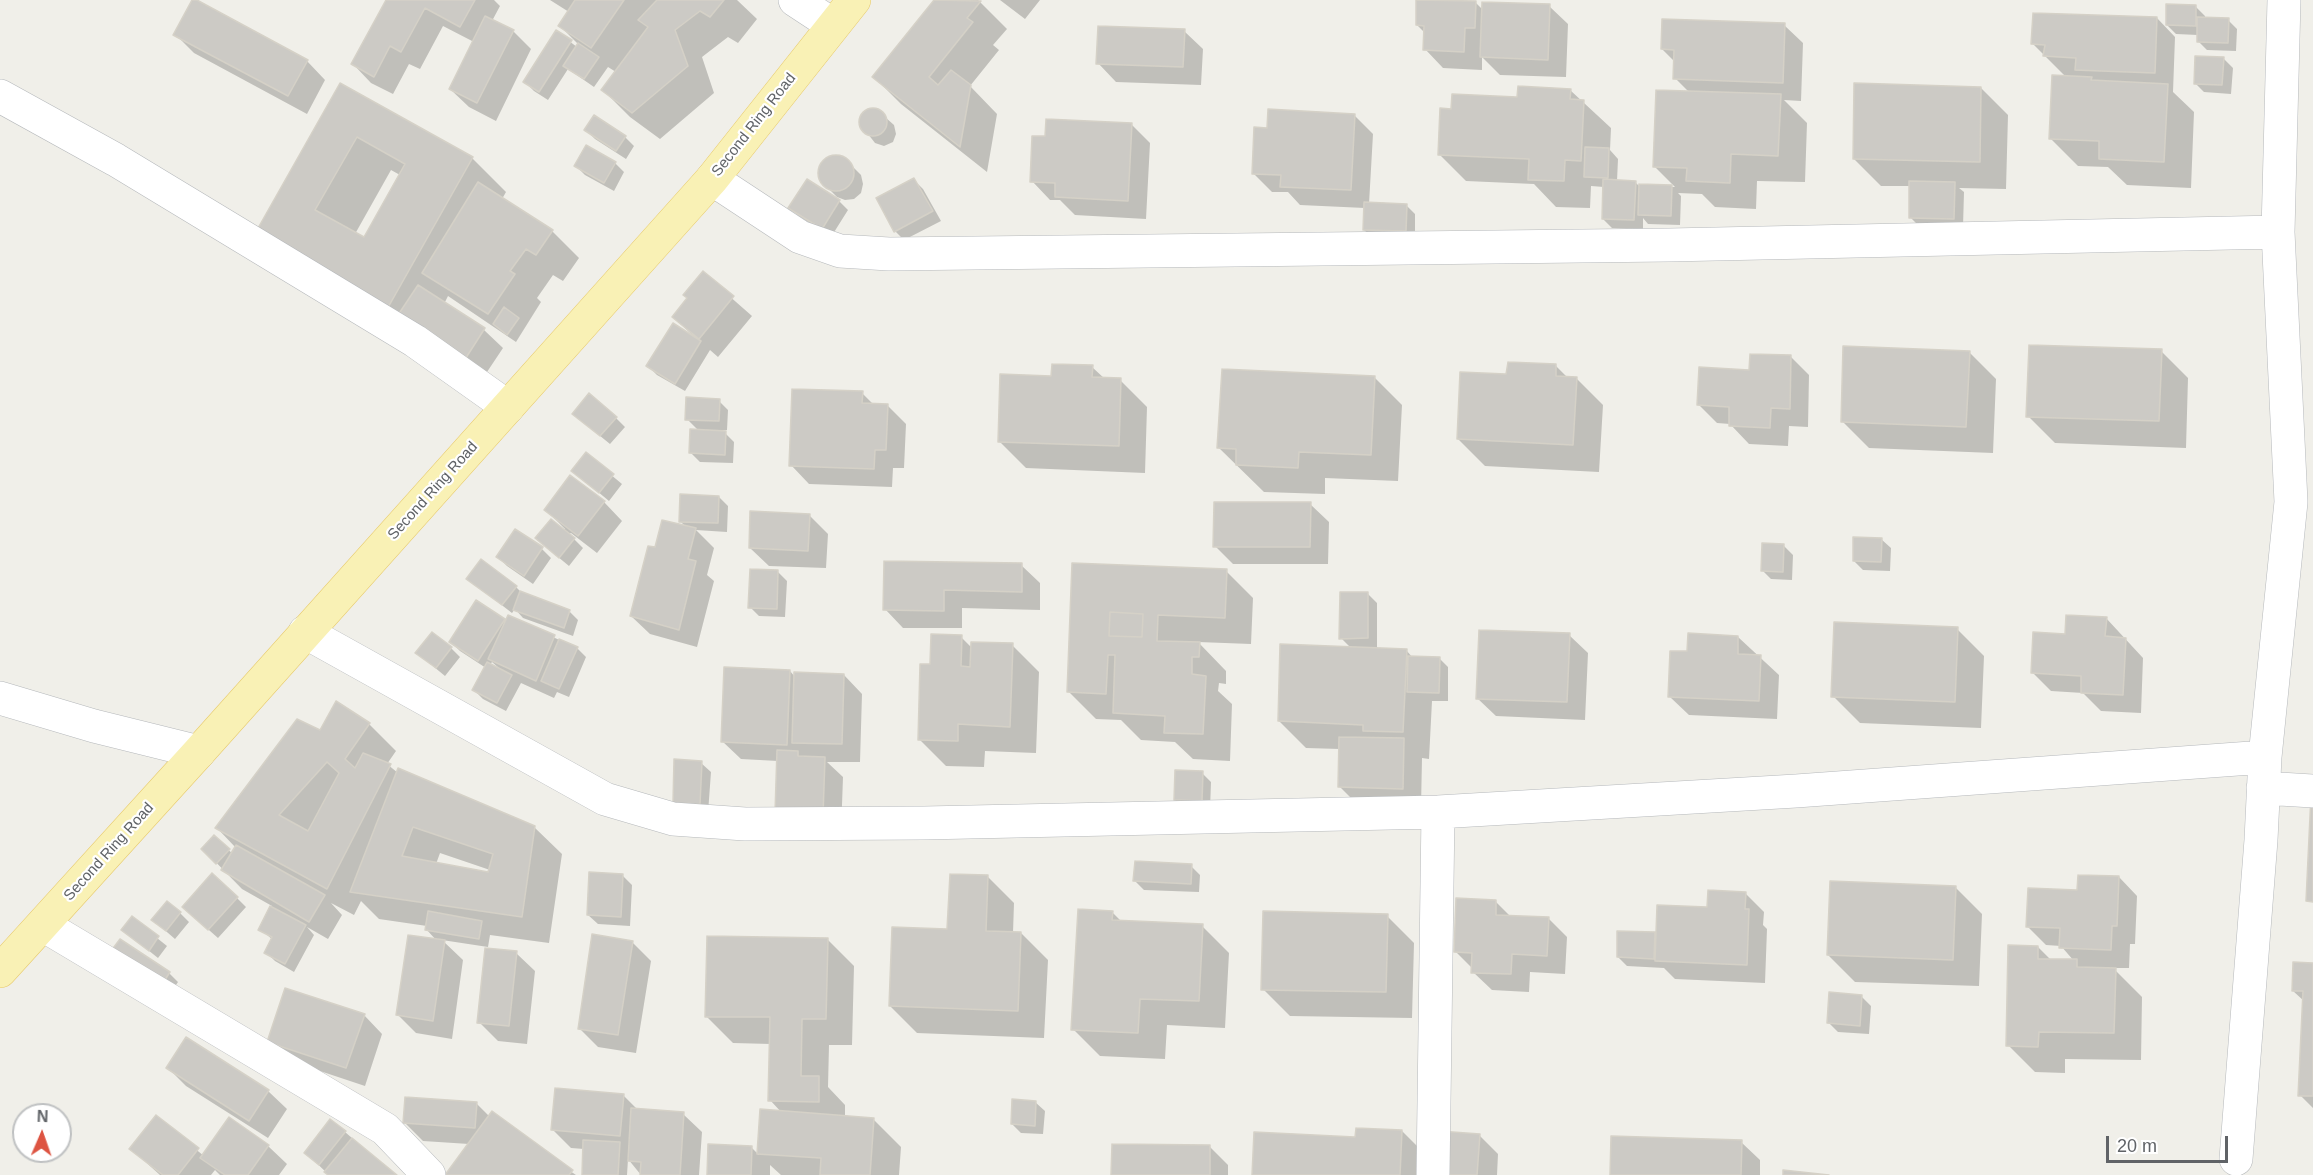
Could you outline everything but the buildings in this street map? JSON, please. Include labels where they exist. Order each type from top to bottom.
[{"type":"main road","name":"Second Ring Road","points":[[0,971],[712,179],[854,0]]},
{"type":"street","points":[[795,0],[833,25]]},
{"type":"street","points":[[2236,1159],[2264,772],[2302,502],[2278,232],[2284,0]]},
{"type":"street","points":[[0,96],[116,160],[415,341],[508,407]]},
{"type":"street","points":[[712,179],[800,237],[840,251],[889,254],[1669,245],[2278,232]]},
{"type":"street","points":[[305,632],[605,799],[673,819],[745,824],[924,824],[1438,812],[1808,790],[2264,772],[2313,791]]},
{"type":"street","points":[[0,698],[94,726],[199,752]]},
{"type":"street","points":[[1433,1175],[1438,812]]},
{"type":"street","points":[[43,925],[386,1129],[429,1175]]}]
